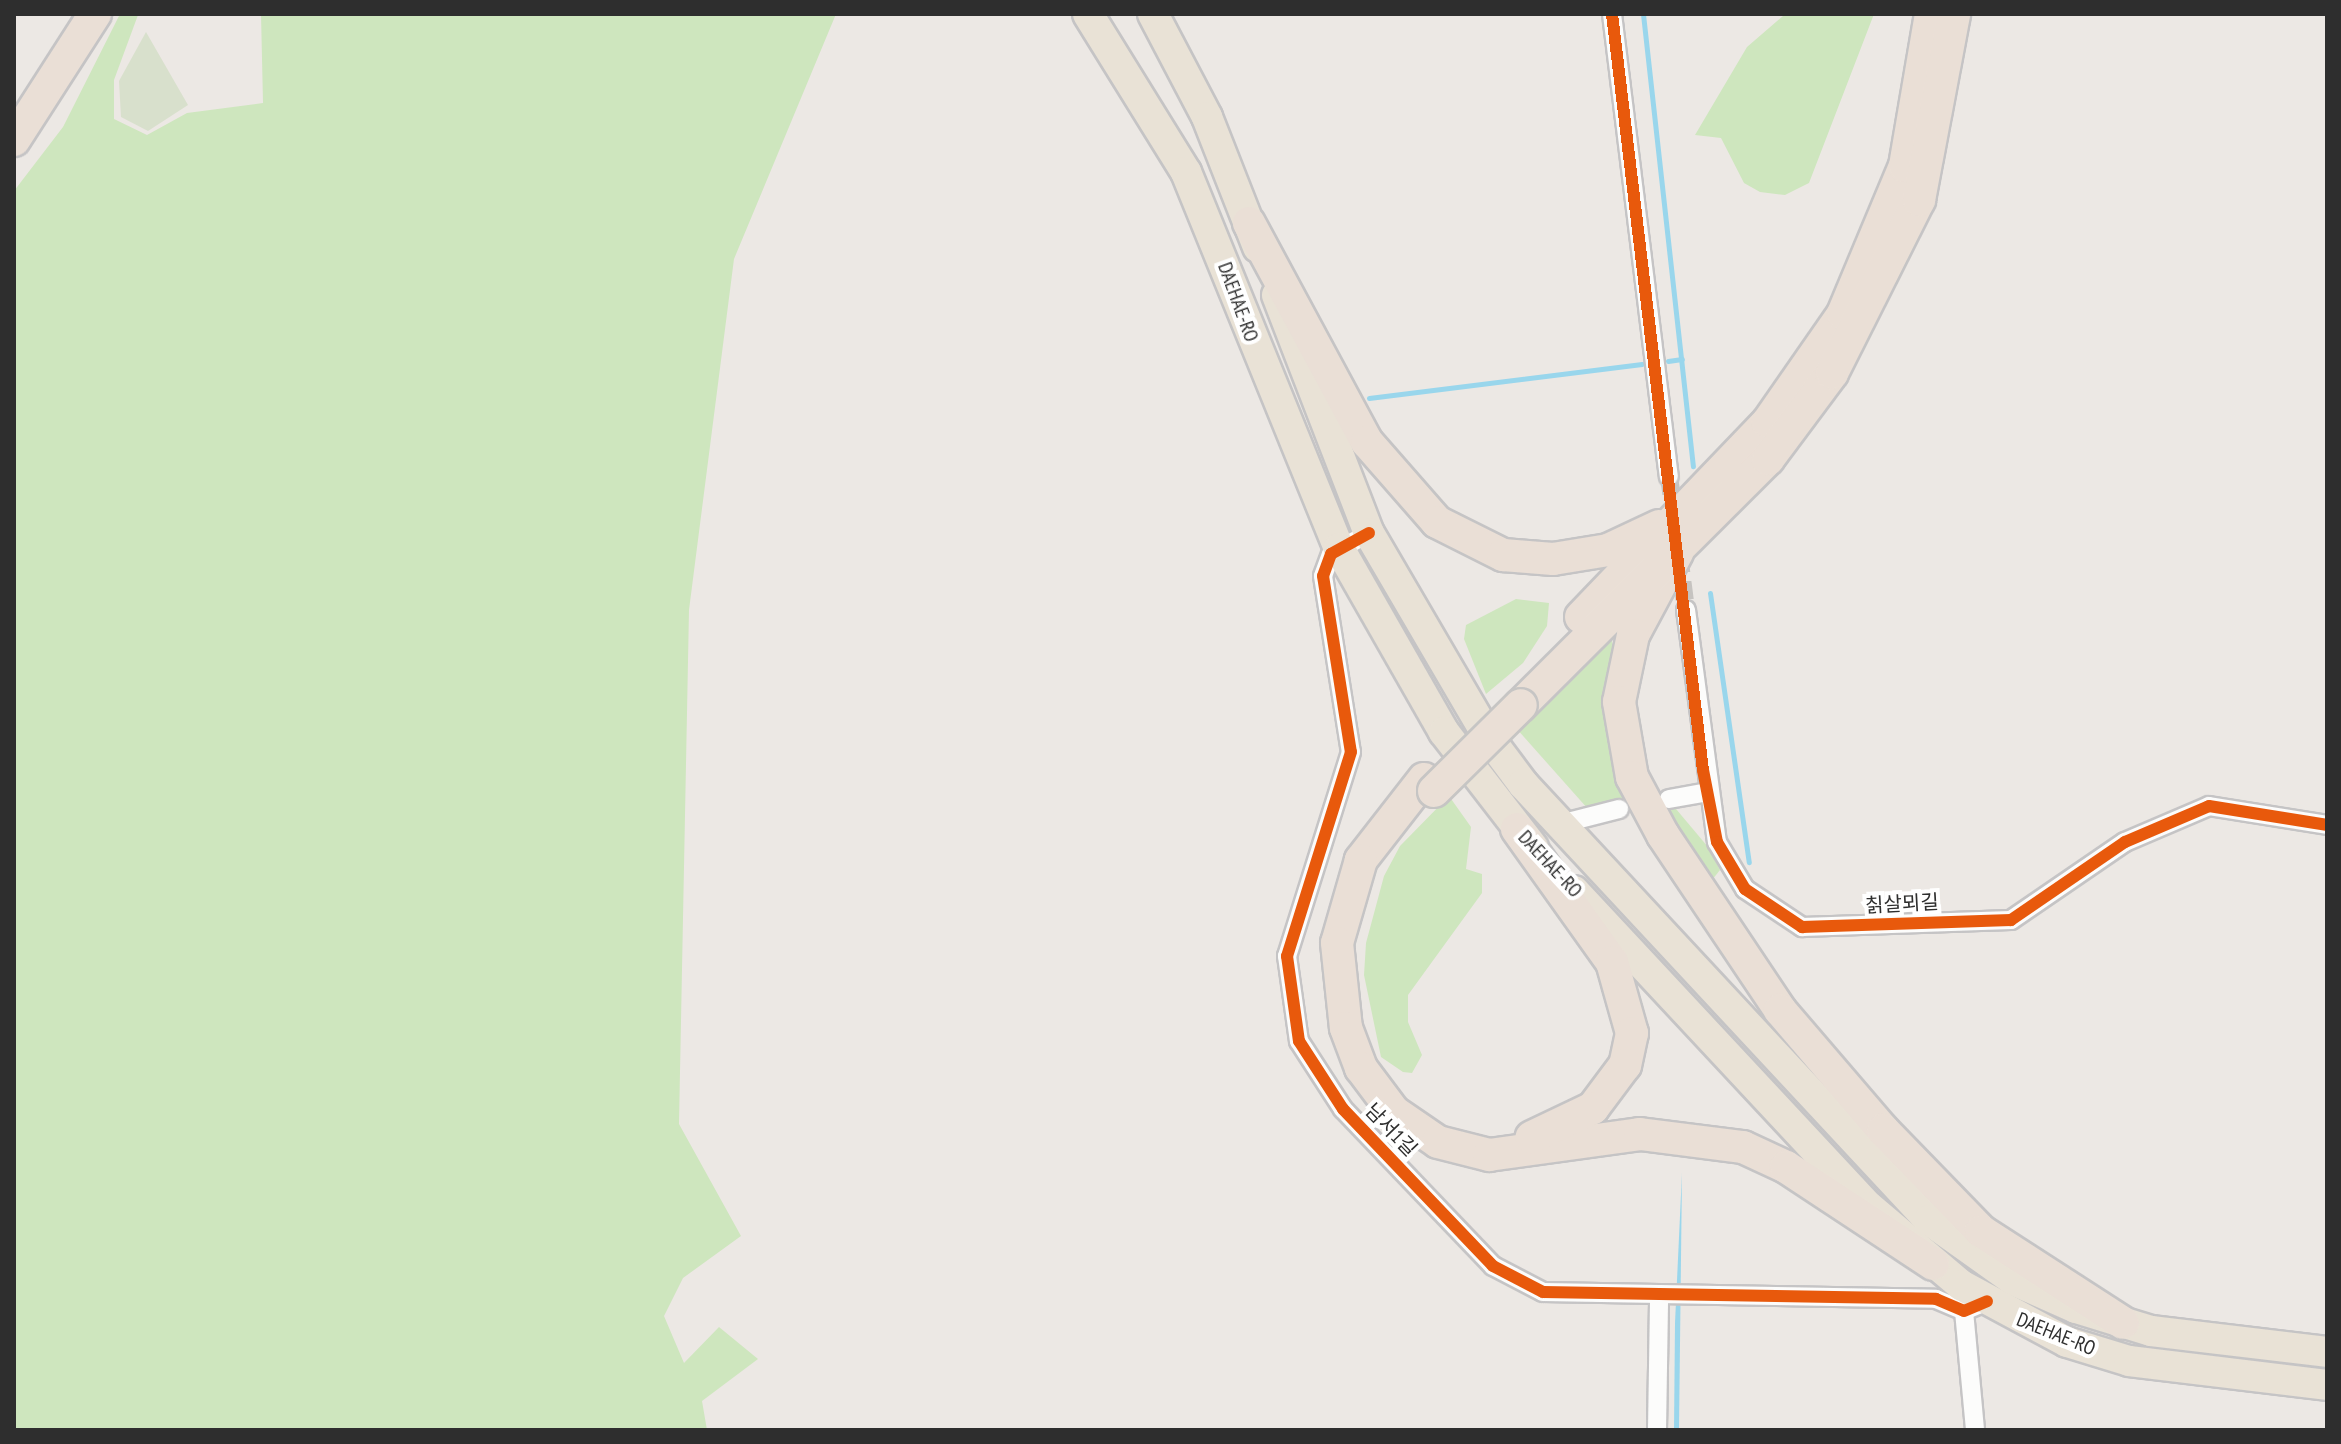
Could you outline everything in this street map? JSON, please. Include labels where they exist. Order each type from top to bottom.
[{"type":"highway","points":[[14,102],[70,14]]},
{"type":"highway","points":[[14,140],[95,14]]},
{"type":"highway","name":"DAEHAE-RO","points":[[1088,14],[1145,99],[1211,227],[1339,548],[1414,686],[1517,829],[1819,1156],[1976,1306],[2067,1342],[2129,1361],[2327,1385]]},
{"type":"highway","name":"DAEHAE-RO","points":[[1153,14],[1183,68],[1249,223],[1369,533],[1460,695],[1560,824],[1929,1220],[2013,1280],[2123,1323],[2207,1341],[2327,1352]]},
{"type":"highway","points":[[1931,14],[1905,166],[1843,314],[1768,422],[1515,699],[1429,785],[1361,860],[1337,943],[1350,1039],[1394,1112],[1438,1142],[1489,1155],[1640,1134],[1732,1144],[1786,1167],[1933,1264]]},
{"type":"highway","points":[[1515,699],[1677,553],[1803,416],[1865,319],[1919,200],[1954,14]]},
{"type":"highway","points":[[1145,99],[1156,71],[1183,68]]},
{"type":"highway","points":[[1249,223],[1367,442],[1419,507],[1458,535],[1503,555],[1571,558],[1633,540],[1686,510]]},
{"type":"highway","points":[[1677,553],[1633,635],[1619,702],[1632,777],[1663,835],[1780,1010],[1883,1130],[1981,1231],[2123,1323]]},
{"type":"highway","points":[[1429,785],[1399,827],[1362,891],[1349,953],[1352,997],[1362,1039],[1395,1092],[1442,1127],[1491,1140],[1547,1134],[1593,1108],[1625,1065],[1632,1033],[1612,962],[1517,829]]},
{"type":"street","points":[[1612,14],[1669,476]]},
{"type":"street","points":[[1339,548],[1369,533]]},
{"type":"street","name":"남서1길","points":[[1339,548],[1323,576],[1351,752],[1289,940],[1288,1000],[1299,1041],[1343,1109],[1505,1276],[1570,1298],[1936,1299],[1976,1306]]},
{"type":"street","name":"칡살뫼길","points":[[1686,610],[1707,792],[1717,842],[1745,889],[1787,921],[1819,929],[2011,920],[2125,842],[2209,806],[2327,825]]},
{"type":"street","points":[[1669,799],[1707,792]]},
{"type":"street","points":[[1560,824],[1619,809]]},
{"type":"street","points":[[1657,1430],[1662,1299]]},
{"type":"street","points":[[1975,1430],[1976,1306]]},
{"type":"green space","points":[[120,14],[138,15],[114,80],[114,119],[147,135],[187,113],[263,103],[261,14],[836,14],[734,259],[689,610],[679,1124],[741,1236],[683,1278],[664,1316],[684,1363],[719,1327],[758,1359],[702,1401],[707,1430],[14,1430],[14,191],[63,127]]},
{"type":"green space","points":[[1874,14],[1809,183],[1785,195],[1760,192],[1744,183],[1721,138],[1695,135],[1747,47],[1783,16]]},
{"type":"green space","points":[[146,32],[188,105],[148,131],[121,117],[119,81]]},
{"type":"green space","points":[[1516,599],[1549,603],[1547,626],[1523,663],[1486,694],[1464,639],[1466,625]]},
{"type":"green space","points":[[1612,640],[1630,801],[1588,809],[1516,728]]},
{"type":"green space","points":[[1449,796],[1471,827],[1466,869],[1482,874],[1482,893],[1408,995],[1408,1022],[1422,1055],[1412,1073],[1403,1072],[1381,1057],[1364,975],[1366,943],[1384,876],[1400,846]]},
{"type":"green space","points":[[1671,803],[1708,847],[1720,870],[1712,880],[1658,807]]},
{"type":"water","points":[[1682,1173],[1679,1430],[1674,1430],[1675,1323]]},
{"type":"waterway","points":[[1643,14],[1693,466]]},
{"type":"waterway","points":[[1668,361],[1682,359]]},
{"type":"waterway","points":[[1369,398],[1642,364]]},
{"type":"waterway","points":[[1710,593],[1749,862]]},
{"type":"tunnel","points":[[1669,476],[1675,521]]},
{"type":"tunnel","points":[[1679,555],[1686,610]]},
{"type":"cycle path","points":[[1612,14],[1703,770],[1717,842],[1745,889],[1802,927],[2011,920],[2125,842],[2209,806],[2327,825]]},
{"type":"cycle path","points":[[1369,533],[1331,554],[1323,576],[1351,752],[1287,956],[1299,1041],[1343,1109],[1493,1266],[1543,1292],[1936,1299],[1964,1311],[1987,1301]]}]
